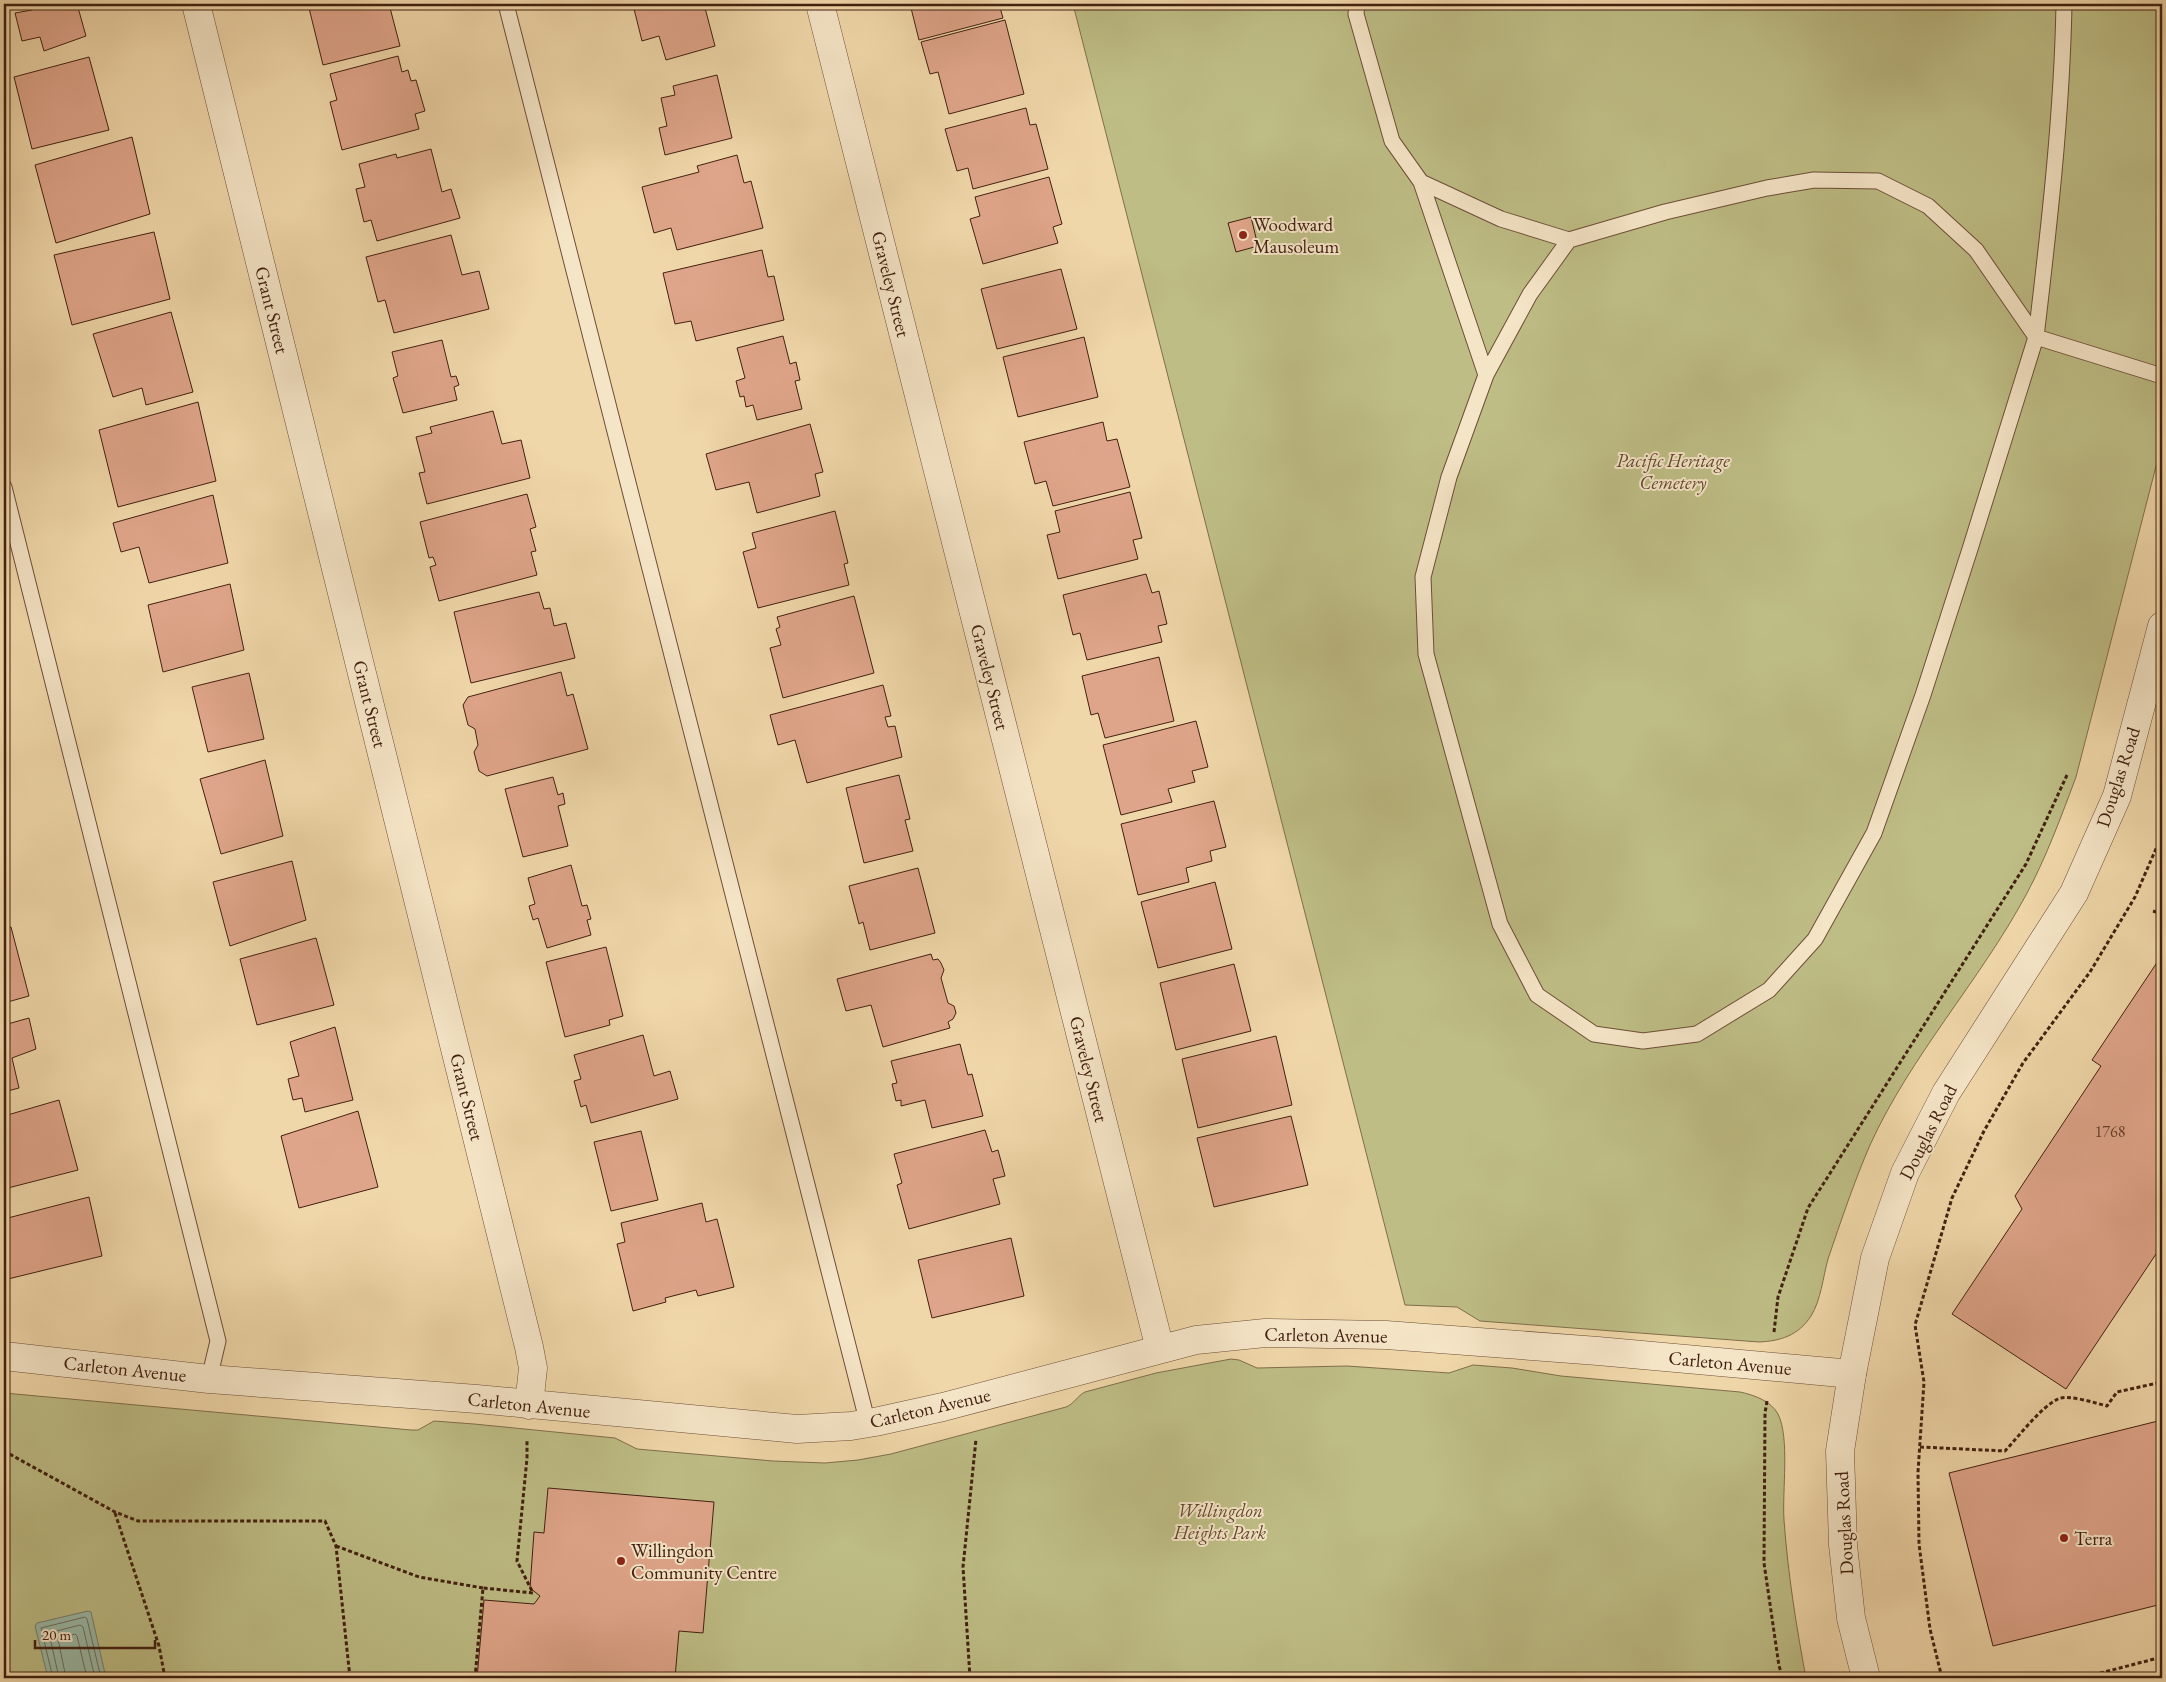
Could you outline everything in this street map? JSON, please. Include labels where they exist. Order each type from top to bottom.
[{"type":"street","name":"Grant Street","points":[[196,4],[529,1347],[533,1368],[530,1405]]},
{"type":"street","name":"Graveley Street","points":[[820,4],[1160,1349]]},
{"type":"street","name":"Douglas Road","points":[[1866,1678],[1851,1618],[1843,1545],[1840,1451],[1852,1374],[1875,1258],[1905,1173],[1946,1093],[2074,893],[2117,796],[2162,626]]},
{"type":"street","name":"Carleton Avenue","points":[[4,1356],[209,1379],[797,1429],[868,1424],[943,1407],[1160,1349],[1204,1339],[1265,1333],[1376,1335],[1598,1351],[1852,1374]]},
{"type":"lane","points":[[506,4],[868,1424]]},
{"type":"lane","points":[[1357,4],[1356,14],[1392,141],[1421,182],[1486,375]]},
{"type":"lane","points":[[1569,240],[1530,294],[1486,375],[1448,477],[1423,577],[1426,654],[1500,924],[1537,995],[1594,1034],[1643,1041],[1697,1034],[1769,990],[1815,939],[1874,833],[1923,695],[2036,337],[2050,217],[2063,62],[2064,4]]},
{"type":"lane","points":[[1421,182],[1501,219],[1569,240],[1665,212],[1767,188],[1814,180],[1878,181],[1928,206],[1976,250],[2036,337],[2162,376]]},
{"type":"lane","points":[[4,487],[218,1341],[209,1379]]},
{"type":"path","points":[[1774,1334],[1778,1297],[1808,1208],[2026,864],[2067,775]]},
{"type":"path","points":[[1942,1678],[1930,1629],[1919,1544],[1918,1472],[1924,1382],[1915,1325],[1932,1261],[1952,1198],[1984,1131],[2023,1064],[2090,972],[2135,897],[2162,835]]},
{"type":"path","points":[[2152,911],[2162,914]]},
{"type":"path","points":[[1920,1447],[2005,1451],[2042,1412],[2059,1399],[2078,1399],[2107,1406],[2117,1392],[2162,1382]]},
{"type":"path","points":[[1767,1403],[1765,1413],[1764,1563],[1782,1678]]},
{"type":"path","points":[[336,1546],[419,1577],[483,1588],[533,1593],[517,1561],[530,1405]]},
{"type":"path","points":[[970,1678],[963,1566],[976,1439]]},
{"type":"path","points":[[4,1451],[115,1512],[138,1520],[326,1520],[336,1546],[350,1678]]},
{"type":"path","points":[[115,1512],[159,1646],[165,1678]]},
{"type":"path","points":[[475,1678],[483,1588]]},
{"type":"path","points":[[2080,1678],[2162,1657]]},
{"type":"green space","name":"Pacific Heritage Cemetery","points":[[1073,4],[2162,4],[2162,443],[2076,777],[2047,852],[2026,895],[1988,958],[1905,1080],[1870,1145],[1828,1259],[1814,1310],[1806,1323],[1794,1333],[1781,1339],[1759,1342],[1480,1321],[1457,1307],[1405,1305]]},
{"type":"green space","name":"Willingdon Heights Park","points":[[1231,1359],[1239,1360],[1257,1368],[1347,1366],[1449,1373],[1473,1365],[1512,1368],[1561,1376],[1740,1392],[1762,1399],[1775,1409],[1782,1424],[1785,1450],[1784,1520],[1793,1599],[1806,1678],[4,1678],[4,1393],[411,1430],[418,1430],[434,1421],[474,1424],[615,1438],[637,1449],[773,1461],[825,1463],[891,1454],[1066,1407],[1085,1392],[1156,1373]]},
{"type":"water","points":[[88,1611],[91,1612],[106,1678],[48,1678],[35,1626],[37,1623]]},
{"type":"building","points":[[31,4],[77,4],[86,36],[44,51],[40,37],[22,41],[15,13],[32,10]]},
{"type":"building","points":[[308,4],[389,4],[400,46],[323,65]]},
{"type":"building","points":[[655,4],[704,4],[715,46],[666,60],[659,36],[642,41],[634,9]]},
{"type":"building","points":[[919,4],[999,4],[1003,18],[919,40],[911,8]]},
{"type":"building","points":[[1005,20],[1024,94],[949,114],[938,72],[930,74],[921,42]]},
{"type":"building","points":[[398,56],[402,72],[408,70],[411,81],[416,80],[425,111],[415,114],[419,129],[342,150],[330,102],[337,100],[330,74]]},
{"type":"building","points":[[89,57],[109,130],[32,149],[14,77]]},
{"type":"building","points":[[717,75],[732,138],[665,155],[659,128],[667,126],[661,98],[675,95],[673,86]]},
{"type":"building","points":[[1026,108],[1030,125],[1036,124],[1048,169],[973,189],[968,168],[957,171],[945,129]]},
{"type":"building","points":[[132,137],[150,214],[56,243],[35,165]]},
{"type":"building","points":[[431,149],[442,192],[451,189],[460,218],[377,241],[371,220],[364,222],[356,189],[365,187],[359,164],[396,154],[397,158]]},
{"type":"building","points":[[737,155],[744,183],[751,181],[763,228],[677,250],[671,228],[654,233],[642,187],[699,172],[697,166]]},
{"type":"building","points":[[1049,177],[1062,224],[1053,227],[1058,243],[983,264],[970,219],[980,216],[975,197]]},
{"type":"building","name":"Woodward Mausoleum","points":[[1251,217],[1258,246],[1236,252],[1228,223]]},
{"type":"building","points":[[154,232],[170,299],[72,325],[54,255]]},
{"type":"building","points":[[451,235],[462,275],[479,271],[489,309],[394,333],[385,300],[378,302],[366,257]]},
{"type":"building","points":[[762,250],[768,277],[774,276],[784,320],[696,341],[691,321],[675,324],[663,273]]},
{"type":"building","points":[[1061,269],[1077,329],[997,349],[981,289]]},
{"type":"building","points":[[171,312],[193,392],[146,405],[142,388],[113,397],[93,334]]},
{"type":"building","points":[[783,336],[790,364],[796,362],[800,380],[795,381],[802,409],[757,420],[753,405],[746,407],[744,396],[740,397],[736,381],[745,378],[737,348]]},
{"type":"building","points":[[1084,337],[1098,397],[1018,417],[1003,357]]},
{"type":"building","points":[[442,340],[451,377],[456,376],[459,385],[454,387],[457,400],[403,413],[393,378],[398,376],[392,352]]},
{"type":"building","points":[[198,402],[216,481],[118,507],[99,430]]},
{"type":"building","points":[[493,411],[502,444],[521,440],[530,478],[427,504],[419,473],[425,472],[416,437],[432,433],[430,427]]},
{"type":"building","points":[[1103,422],[1107,441],[1117,439],[1130,487],[1053,506],[1046,481],[1035,484],[1024,442]]},
{"type":"building","points":[[810,424],[823,472],[815,474],[820,496],[757,513],[749,482],[716,490],[706,454]]},
{"type":"building","points":[[1130,492],[1142,538],[1133,540],[1138,559],[1058,579],[1047,535],[1060,532],[1055,511]]},
{"type":"building","points":[[527,494],[536,527],[530,529],[536,551],[531,552],[537,575],[439,601],[430,567],[436,565],[433,557],[429,558],[420,522]]},
{"type":"building","points":[[213,495],[228,563],[149,583],[139,547],[121,552],[113,523]]},
{"type":"building","points":[[835,511],[848,563],[844,564],[849,585],[758,608],[743,552],[756,548],[752,533]]},
{"type":"building","points":[[1146,574],[1152,593],[1159,591],[1167,624],[1158,626],[1162,642],[1087,660],[1080,633],[1073,635],[1063,595]]},
{"type":"building","points":[[230,584],[244,650],[163,672],[148,605]]},
{"type":"building","points":[[539,592],[544,609],[550,608],[554,626],[566,623],[575,658],[471,683],[454,612]]},
{"type":"building","points":[[854,596],[874,673],[783,698],[770,648],[781,645],[776,629],[780,627],[777,617]]},
{"type":"building","points":[[1159,657],[1174,721],[1105,738],[1098,713],[1091,715],[1082,676]]},
{"type":"building","points":[[561,672],[567,696],[573,694],[588,749],[487,776],[479,771],[474,752],[478,745],[475,729],[468,725],[463,705],[468,697]]},
{"type":"building","points":[[249,673],[264,739],[208,752],[192,687]]},
{"type":"building","points":[[883,685],[891,716],[885,717],[888,727],[895,726],[902,757],[807,783],[795,740],[778,745],[770,715]]},
{"type":"building","points":[[1196,721],[1208,767],[1192,771],[1195,782],[1168,789],[1172,802],[1121,815],[1103,745]]},
{"type":"building","points":[[265,760],[283,836],[221,854],[200,779]]},
{"type":"building","points":[[899,775],[910,819],[905,820],[913,851],[864,863],[846,788]]},
{"type":"building","points":[[553,777],[558,795],[563,793],[565,804],[558,806],[568,846],[523,857],[505,789]]},
{"type":"building","points":[[1214,801],[1226,847],[1210,851],[1212,861],[1186,868],[1189,882],[1138,895],[1121,824]]},
{"type":"building","points":[[292,861],[306,920],[230,946],[213,882]]},
{"type":"building","points":[[571,865],[582,906],[587,905],[591,919],[587,920],[591,935],[547,948],[538,918],[533,920],[529,906],[535,904],[528,878]]},
{"type":"building","points":[[918,868],[935,933],[870,950],[863,922],[859,924],[849,886]]},
{"type":"building","points":[[1215,882],[1232,949],[1158,968],[1141,902]]},
{"type":"building","points":[[11,927],[29,996],[4,1003],[4,928]]},
{"type":"building","points":[[316,938],[334,1005],[257,1025],[240,959]]},
{"type":"building","points":[[606,947],[623,1016],[609,1020],[610,1025],[565,1037],[546,962]]},
{"type":"building","points":[[931,954],[933,960],[938,959],[944,970],[941,978],[948,1003],[954,1006],[956,1013],[953,1019],[948,1022],[950,1028],[883,1047],[871,1005],[846,1011],[837,979]]},
{"type":"building","points":[[2162,955],[2162,1245],[2066,1389],[1952,1314],[2022,1209],[2015,1196],[2101,1066],[2092,1060]]},
{"type":"building","points":[[1234,964],[1251,1031],[1176,1050],[1160,983]]},
{"type":"building","points":[[29,1018],[36,1049],[12,1058],[19,1088],[4,1092],[4,1025]]},
{"type":"building","points":[[335,1027],[353,1100],[305,1112],[302,1098],[293,1100],[288,1079],[299,1076],[290,1042]]},
{"type":"building","points":[[643,1035],[654,1076],[670,1071],[678,1099],[591,1123],[586,1105],[581,1107],[574,1081],[581,1079],[574,1055]]},
{"type":"building","points":[[1276,1036],[1292,1105],[1198,1128],[1182,1059]]},
{"type":"building","points":[[960,1044],[968,1075],[972,1074],[983,1116],[932,1128],[925,1100],[901,1106],[901,1100],[896,1101],[892,1084],[897,1083],[891,1061]]},
{"type":"building","points":[[59,1100],[78,1170],[4,1189],[4,1116]]},
{"type":"building","points":[[358,1111],[378,1187],[299,1208],[281,1136]]},
{"type":"building","points":[[1291,1116],[1308,1185],[1214,1207],[1197,1138]]},
{"type":"building","points":[[985,1130],[992,1152],[998,1150],[1005,1176],[993,1179],[1000,1204],[909,1229],[897,1185],[902,1183],[894,1154]]},
{"type":"building","points":[[641,1131],[658,1200],[611,1211],[594,1142]]},
{"type":"building","points":[[89,1197],[102,1256],[8,1279],[4,1261],[4,1219]]},
{"type":"building","points":[[702,1203],[706,1222],[717,1219],[734,1287],[698,1296],[696,1290],[665,1298],[666,1302],[633,1311],[617,1244],[625,1242],[621,1223]]},
{"type":"building","points":[[1011,1238],[1024,1296],[932,1318],[918,1260]]},
{"type":"building","name":"Terra","points":[[2162,1420],[2162,1604],[1993,1646],[1949,1473]]},
{"type":"building","name":"Willingdon Community Centre","points":[[548,1488],[714,1502],[703,1633],[679,1631],[675,1678],[605,1678],[603,1676],[601,1678],[477,1678],[484,1600],[534,1604],[540,1596],[530,1588],[534,1532],[544,1533]]},
{"type":"place","name":"Woodward Mausoleum","points":[[1243,235]]},
{"type":"place","name":"Terra","points":[[2064,1538]]},
{"type":"place","name":"Willingdon Community Centre","points":[[621,1561]]}]
